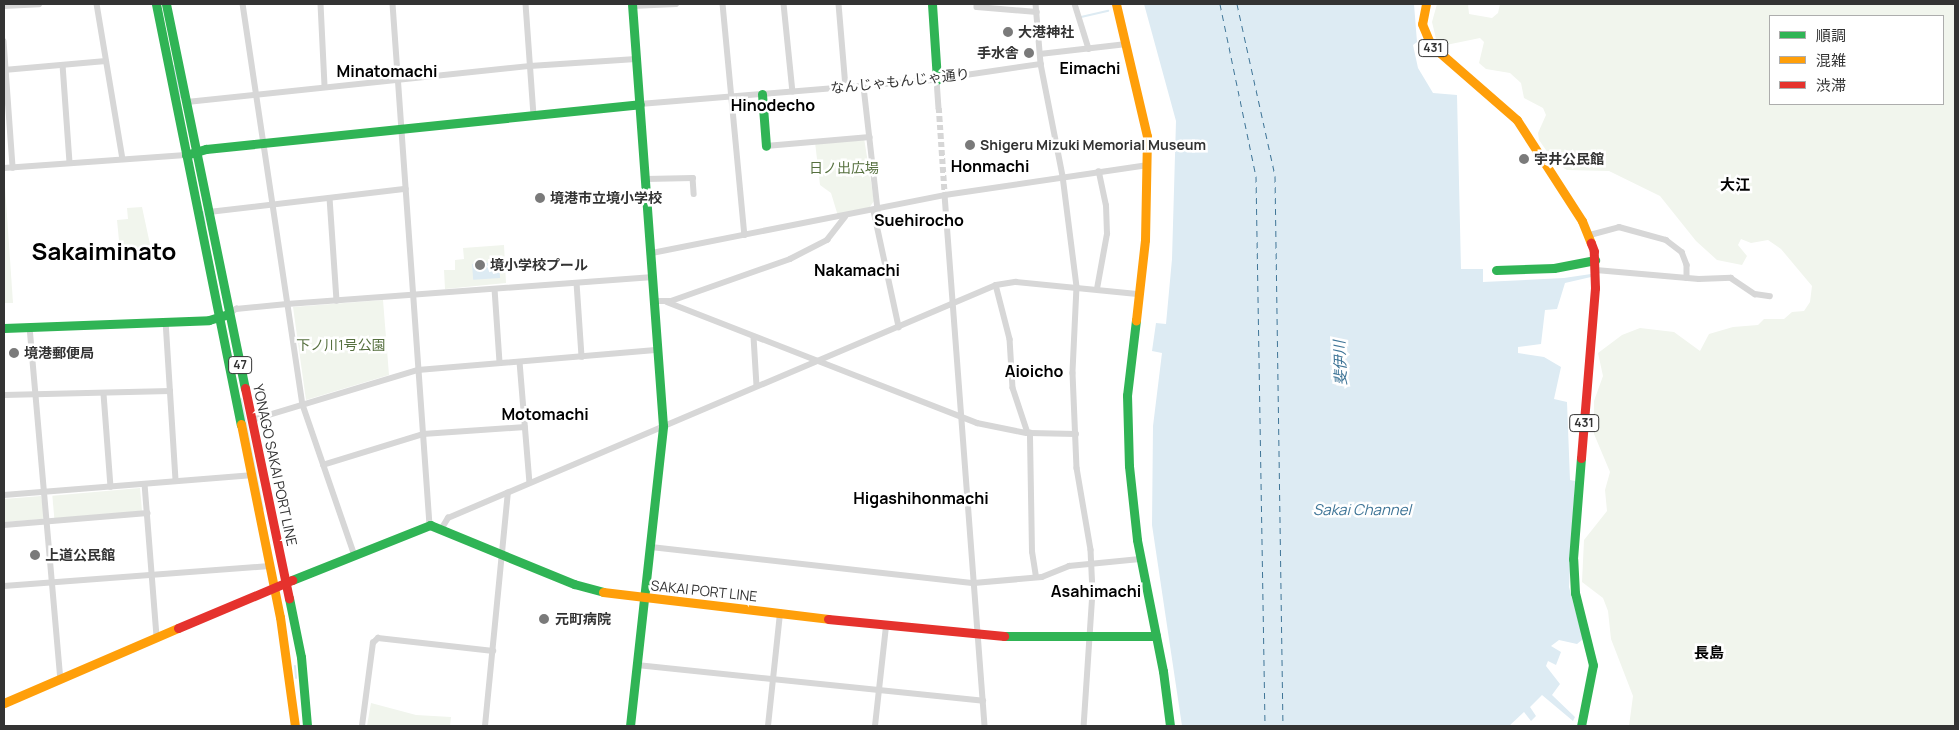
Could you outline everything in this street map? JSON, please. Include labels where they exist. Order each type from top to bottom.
[{"type":"main road","name":"YONAGO SAKAI PORT LINE","points":[[156,4],[274,590],[295,726]]},
{"type":"main road","name":"YONAGO SAKAI PORT LINE","points":[[166,4],[286,585],[306,694],[307,726]]},
{"type":"main road","points":[[932,4],[937,80]]},
{"type":"main road","points":[[1116,4],[1143,114],[1148,165],[1139,294],[1127,409],[1129,466],[1140,558],[1156,636],[1170,726]]},
{"type":"main road","name":"431","points":[[1426,4],[1422,24],[1430,45],[1517,120],[1590,235],[1596,270],[1573,559],[1575,593],[1594,665],[1581,725]]},
{"type":"main road","points":[[630,726],[663,426],[652,253],[632,5]]},
{"type":"main road","points":[[762,94],[766,146]]},
{"type":"main road","points":[[186,155],[197,151],[640,104]]},
{"type":"main road","points":[[1496,270],[1554,268],[1595,260]]},
{"type":"main road","points":[[4,328],[166,322],[219,318],[229,314]]},
{"type":"main road","points":[[4,703],[158,637],[430,525]]},
{"type":"main road","name":"SAKAI PORT LINE","points":[[430,525],[442,528],[504,557],[598,592],[978,636],[1156,636]]},
{"type":"street","points":[[4,6],[39,4]]},
{"type":"street","points":[[97,4],[123,159]]},
{"type":"street","points":[[243,4],[286,304],[303,405],[355,556]]},
{"type":"street","points":[[321,4],[325,86]]},
{"type":"street","points":[[393,4],[430,525]]},
{"type":"street","points":[[526,4],[534,115]]},
{"type":"street","points":[[632,5],[676,4]]},
{"type":"street","points":[[722,4],[745,235]]},
{"type":"street","points":[[784,4],[793,92]]},
{"type":"street","points":[[839,4],[846,88]]},
{"type":"street","points":[[977,4],[977,7],[1037,12]]},
{"type":"street","points":[[1036,4],[1041,64],[1063,176],[1077,287],[1072,373],[1077,468],[1092,565],[1092,636],[1084,726]]},
{"type":"street","points":[[1075,4],[1089,49]]},
{"type":"street","points":[[4,41],[13,168]]},
{"type":"street","points":[[1040,54],[1126,44]]},
{"type":"street","points":[[187,102],[325,86],[530,66],[636,59]]},
{"type":"street","points":[[5,70],[106,62]]},
{"type":"street","name":"なんじゃもんじゃ通り","points":[[640,104],[937,80],[1041,64]]},
{"type":"street","points":[[63,65],[70,163]]},
{"type":"street","points":[[937,80],[939,108]]},
{"type":"street","points":[[864,86],[876,210],[899,327]]},
{"type":"street","points":[[766,146],[870,137]]},
{"type":"street","points":[[4,168],[186,155]]},
{"type":"street","points":[[652,253],[845,217],[945,195],[1063,176],[1148,165]]},
{"type":"street","points":[[1097,289],[1105,252],[1107,224],[1098,172]]},
{"type":"street","points":[[646,179],[693,178],[694,194]]},
{"type":"street","points":[[209,212],[406,189]]},
{"type":"street","points":[[945,195],[985,726]]},
{"type":"street","points":[[330,198],[337,301]]},
{"type":"street","points":[[666,302],[790,259],[826,240],[845,217]]},
{"type":"street","points":[[1590,235],[1619,227],[1666,240],[1682,252],[1687,265],[1687,278]]},
{"type":"street","points":[[1596,270],[1687,278],[1731,278],[1755,294],[1770,296]]},
{"type":"street","points":[[229,314],[236,309],[286,304],[653,277]]},
{"type":"street","points":[[442,528],[448,518],[530,482],[996,285],[1016,282],[1139,294]]},
{"type":"street","points":[[577,283],[582,357]]},
{"type":"street","points":[[996,285],[1010,339],[1013,388],[1028,433],[1032,552],[1036,577]]},
{"type":"street","points":[[495,289],[500,363]]},
{"type":"street","points":[[654,301],[666,302],[816,362],[992,428],[1028,433],[1076,434]]},
{"type":"street","points":[[166,322],[176,481]]},
{"type":"street","points":[[30,327],[61,678]]},
{"type":"street","points":[[754,337],[757,386]]},
{"type":"street","points":[[252,420],[418,370],[658,350]]},
{"type":"street","points":[[520,362],[530,482]]},
{"type":"street","points":[[4,395],[170,391]]},
{"type":"street","points":[[104,394],[111,486]]},
{"type":"street","points":[[323,465],[423,434],[525,427]]},
{"type":"street","points":[[4,495],[250,476]]},
{"type":"street","points":[[144,484],[158,637]]},
{"type":"street","points":[[485,726],[504,557],[508,493]]},
{"type":"street","points":[[4,525],[147,513]]},
{"type":"street","points":[[651,547],[974,583],[1036,577],[1069,566],[1092,565],[1140,558]]},
{"type":"street","points":[[4,586],[269,566]]},
{"type":"street","points":[[768,726],[780,613]]},
{"type":"street","points":[[875,726],[886,626]]},
{"type":"street","points":[[362,726],[373,643],[378,638],[493,650]]},
{"type":"street","points":[[637,665],[983,701]]},
{"type":"green space","points":[[1437,4],[1468,4],[1469,14],[1492,18],[1498,13],[1500,4],[1955,4],[1955,726],[1629,726],[1633,696],[1611,639],[1608,611],[1603,598],[1582,582],[1584,540],[1607,511],[1605,490],[1610,472],[1594,434],[1594,401],[1603,376],[1598,353],[1622,335],[1640,328],[1674,332],[1700,351],[1709,334],[1733,327],[1758,325],[1764,319],[1784,319],[1792,312],[1804,311],[1810,302],[1812,286],[1781,249],[1768,240],[1751,243],[1741,239],[1738,245],[1747,256],[1742,265],[1717,260],[1696,241],[1660,196],[1609,171],[1567,170],[1555,163],[1539,140],[1538,133],[1546,115],[1543,108],[1524,98],[1521,83],[1510,73],[1486,69],[1479,63],[1484,42],[1480,38],[1446,45],[1437,43],[1432,22]]},
{"type":"green space","name":"日ノ出広場","points":[[864,138],[874,201],[869,208],[838,216],[831,193],[820,185],[815,142]]},
{"type":"green space","points":[[4,172],[13,303],[4,303]]},
{"type":"green space","points":[[142,207],[151,249],[120,251],[117,220],[128,219],[127,208]]},
{"type":"green space","name":"境小学校プール","points":[[504,245],[506,283],[445,289],[444,270],[455,270],[455,260],[464,259],[463,248]]},
{"type":"green space","name":"下ノ川1号公園","points":[[383,300],[389,375],[306,400],[293,307]]},
{"type":"green space","points":[[140,488],[142,512],[54,520],[52,496]]},
{"type":"green space","points":[[41,496],[45,517],[42,519],[4,522],[4,499]]},
{"type":"green space","points":[[371,703],[416,715],[451,717],[450,726],[367,726]]},
{"type":"water","name":"Sakai Channel","points":[[1144,4],[1414,4],[1417,42],[1413,45],[1418,68],[1433,93],[1457,95],[1461,269],[1483,269],[1483,282],[1564,278],[1591,274],[1591,277],[1565,283],[1557,309],[1545,310],[1541,344],[1518,347],[1518,353],[1544,357],[1561,367],[1554,399],[1567,402],[1570,480],[1575,481],[1569,587],[1583,639],[1577,644],[1559,640],[1551,646],[1561,652],[1556,665],[1548,661],[1546,666],[1560,684],[1552,695],[1575,717],[1573,721],[1542,695],[1530,707],[1536,716],[1531,721],[1524,712],[1509,726],[1182,726],[1152,525],[1153,426],[1162,353],[1152,351],[1156,323],[1166,324],[1172,259],[1176,121]]},
{"type":"water","points":[[499,262],[500,278],[473,280],[472,264]]},
{"type":"waterway","points":[[1081,17],[1108,11]]},
{"type":"waterway","points":[[174,66],[180,97]]},
{"type":"waterway","points":[[203,212],[205,224]]},
{"type":"waterway","points":[[241,399],[263,509]]},
{"type":"waterway","points":[[295,666],[296,678]]},
{"type":"ferry route","points":[[1220,4],[1256,176],[1265,726]]},
{"type":"ferry route","points":[[1237,4],[1275,176],[1283,726]]},
{"type":"tunnel","points":[[939,108],[945,195]]},
{"type":"traffic: fast","points":[[156,4],[241,424]]},
{"type":"traffic: fast","points":[[166,4],[245,388]]},
{"type":"traffic: fast","points":[[630,726],[663,426],[632,4]]},
{"type":"traffic: fast","points":[[932,4],[937,80]]},
{"type":"traffic: fast","points":[[762,94],[766,146]]},
{"type":"traffic: fast","points":[[186,155],[206,149],[640,104]]},
{"type":"traffic: fast","points":[[1496,270],[1554,268],[1595,260]]},
{"type":"traffic: fast","points":[[4,328],[209,320],[229,314]]},
{"type":"traffic: fast","points":[[1136,320],[1127,395],[1129,466],[1137,540],[1163,671],[1170,726]]},
{"type":"traffic: fast","points":[[1581,458],[1573,559],[1575,593],[1593,665],[1581,726]]},
{"type":"traffic: fast","points":[[292,580],[430,525],[574,584],[603,592]]},
{"type":"traffic: fast","points":[[289,598],[301,657],[307,726]]},
{"type":"traffic: fast","points":[[1004,636],[1156,636]]},
{"type":"traffic: slow","points":[[1116,4],[1147,136],[1145,240],[1136,320]]},
{"type":"traffic: slow","points":[[1426,4],[1422,24],[1431,45],[1517,120],[1582,221],[1591,243]]},
{"type":"traffic: slow","points":[[241,424],[280,617],[295,726]]},
{"type":"traffic: slow","points":[[603,592],[828,619]]},
{"type":"traffic: slow","points":[[4,703],[178,628]]},
{"type":"traffic: jam","points":[[1581,458],[1595,288],[1594,251],[1591,243]]},
{"type":"traffic: jam","points":[[245,388],[289,598]]},
{"type":"traffic: jam","points":[[178,628],[292,580]]},
{"type":"traffic: jam","points":[[828,619],[1004,636]]},
{"type":"place","name":"大港神社","points":[[1008,32]]},
{"type":"place","name":"手水舎","points":[[1029,53]]},
{"type":"place","name":"Shigeru Mizuki Memorial Museum","points":[[970,145]]},
{"type":"place","name":"宇井公民館","points":[[1524,159]]},
{"type":"place","name":"境港市立境小学校","points":[[540,198]]},
{"type":"place","name":"境小学校プール","points":[[480,265]]},
{"type":"place","name":"境港郵便局","points":[[14,353]]},
{"type":"place","name":"上道公民館","points":[[35,555]]},
{"type":"place","name":"元町病院","points":[[544,619]]},
{"type":"district","name":"Eimachi","points":[[1090,68]]},
{"type":"district","name":"Minatomachi","points":[[387,71]]},
{"type":"district","name":"Hinodecho","points":[[773,105]]},
{"type":"district","name":"Honmachi","points":[[990,166]]},
{"type":"district","name":"大江","points":[[1735,185]]},
{"type":"district","name":"Suehirocho","points":[[919,220]]},
{"type":"district","name":"Sakaiminato","points":[[104,251]]},
{"type":"district","name":"Nakamachi","points":[[857,270]]},
{"type":"district","name":"Aioicho","points":[[1034,371]]},
{"type":"district","name":"Motomachi","points":[[545,414]]},
{"type":"district","name":"Higashihonmachi","points":[[921,498]]},
{"type":"district","name":"Asahimachi","points":[[1096,591]]},
{"type":"district","name":"長島","points":[[1709,653]]},
{"type":"water label","name":"斐伊川","points":[[1340,363]]}]
